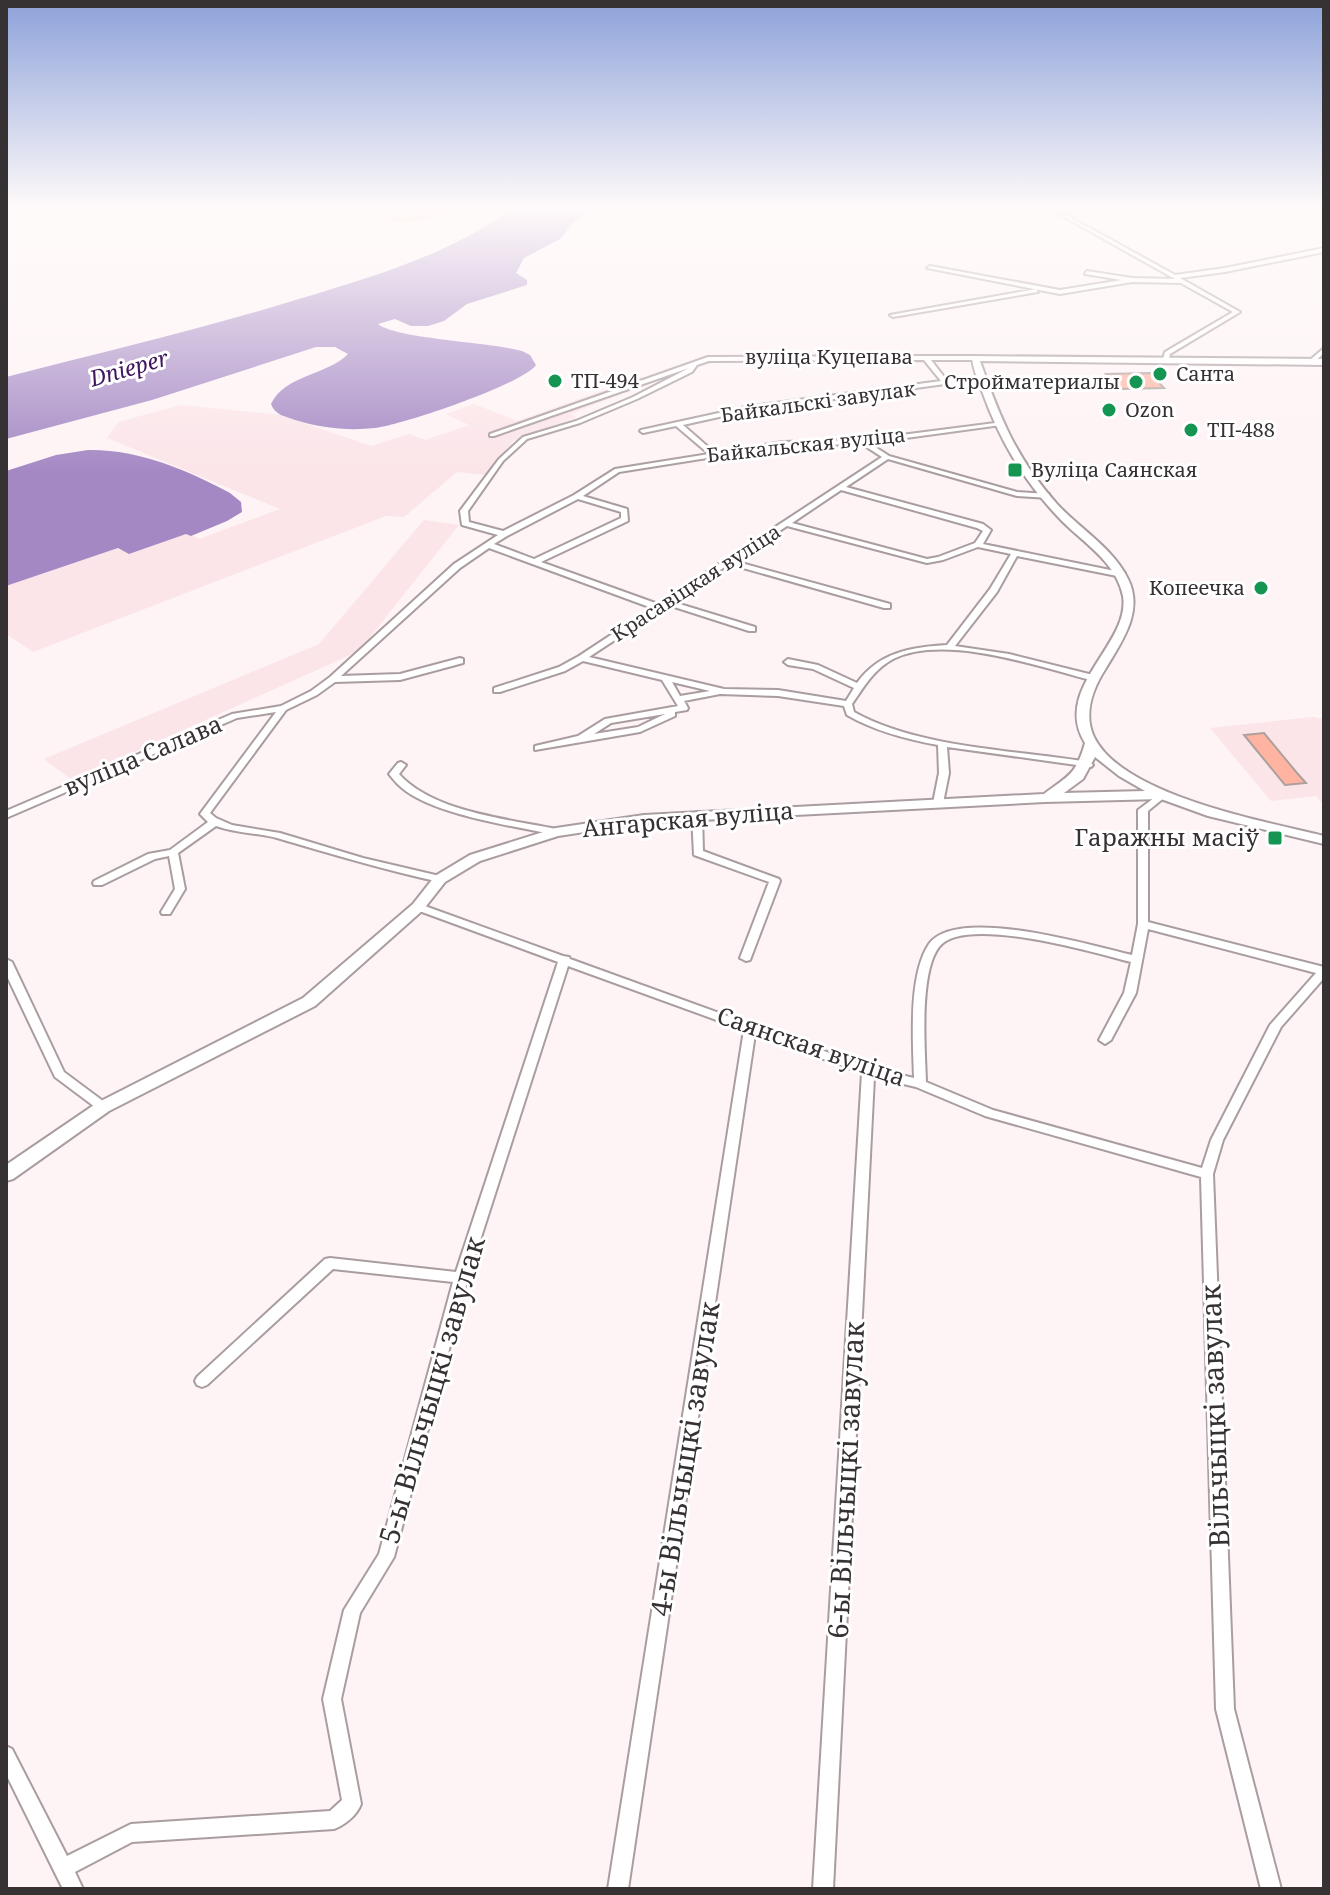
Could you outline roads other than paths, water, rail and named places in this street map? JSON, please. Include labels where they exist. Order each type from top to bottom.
[{"type":"main road","name":"вуліца Куцепава","points":[[975,358],[1324,362]]},
{"type":"main road","points":[[975,358],[1019,464],[1064,518],[1102,549],[1122,575],[1129,606],[1115,645],[1094,678],[1080,715],[1081,727],[1091,744],[1116,769],[1162,795]]},
{"type":"main road","points":[[1045,798],[1071,785],[1088,765],[1091,744]]},
{"type":"main road","name":"Ангарская вуліца","points":[[6,1174],[103,1107],[309,1002],[418,907],[440,879],[475,858],[556,832],[697,815],[1162,795],[1213,813],[1324,840]]},
{"type":"street","points":[[893,315],[1009,295]]},
{"type":"street","points":[[1166,359],[1167,353],[1237,312],[1207,295]]},
{"type":"street","points":[[1312,361],[1324,350]]},
{"type":"street","name":"вуліца Куцепава","points":[[492,435],[696,362],[742,357],[975,358]]},
{"type":"street","name":"Байкальскі завулак","points":[[643,431],[793,402],[945,382],[926,358]]},
{"type":"street","points":[[504,534],[465,523],[464,511],[501,460],[525,438],[559,429],[635,398],[690,371],[696,362]]},
{"type":"street","name":"Байкальская вуліца","points":[[488,545],[577,497],[617,470],[783,444],[862,442],[1001,423]]},
{"type":"street","points":[[678,424],[712,453]]},
{"type":"street","points":[[862,442],[887,457],[1017,494],[1046,496]]},
{"type":"street","name":"Красавіцкая вуліца","points":[[497,690],[562,669],[582,658],[887,457]]},
{"type":"street","points":[[841,488],[980,526],[987,530],[978,545]]},
{"type":"street","points":[[535,562],[625,519],[624,511],[577,497]]},
{"type":"street","points":[[786,524],[927,561],[940,561],[962,548],[978,545],[1122,575]]},
{"type":"street","points":[[440,879],[307,847],[278,836],[213,823],[205,814],[283,708],[314,693],[333,679],[457,566],[488,545],[657,607]]},
{"type":"street","points":[[951,645],[994,590],[1015,553]]},
{"type":"street","points":[[729,562],[887,606]]},
{"type":"street","points":[[666,602],[752,629]]},
{"type":"street","points":[[1088,765],[942,743],[861,722],[850,713],[848,704],[870,672],[911,648],[951,645],[1094,678]]},
{"type":"street","points":[[582,658],[724,692],[778,693],[848,704]]},
{"type":"street","points":[[333,679],[400,677],[460,661]]},
{"type":"street","points":[[788,662],[815,667],[860,687]]},
{"type":"street","points":[[666,680],[681,704]]},
{"type":"street","points":[[538,748],[640,729],[681,704],[724,692]]},
{"type":"street","name":"вуліца Салава","points":[[6,815],[235,716],[283,708]]},
{"type":"street","points":[[938,803],[944,773],[942,743]]},
{"type":"street","points":[[401,765],[394,774],[397,781],[429,802],[556,832]]},
{"type":"street","points":[[1105,1040],[1130,993],[1143,924],[1143,810],[1162,795]]},
{"type":"street","points":[[697,815],[698,853],[775,881],[746,958]]},
{"type":"street","points":[[98,883],[152,856],[173,852],[213,823]]},
{"type":"street","points":[[166,912],[180,889],[173,852]]},
{"type":"street","name":"Саянская вуліца","points":[[418,907],[868,1071],[920,1084],[989,1113],[1207,1174]]},
{"type":"street","points":[[1143,924],[1324,971]]},
{"type":"street","points":[[920,1084],[920,999],[933,947],[942,937],[968,930],[994,931],[1137,960]]},
{"type":"street","name":"5-ы Вільчыцкі завулак","points":[[63,1868],[131,1833],[334,1820],[352,1804],[332,1699],[352,1610],[386,1557],[461,1278],[565,959]]},
{"type":"street","points":[[6,962],[59,1074],[103,1107]]},
{"type":"street","name":"Вільчыцкі завулак","points":[[1271,1889],[1225,1709],[1207,1174],[1217,1140],[1276,1025],[1324,971]]},
{"type":"street","name":"4-ы Вільчыцкі завулак","points":[[618,1889],[750,1029]]},
{"type":"street","name":"6-ы Вільчыцкі завулак","points":[[823,1889],[868,1071]]},
{"type":"street","points":[[202,1381],[330,1263],[461,1278]]},
{"type":"street","points":[[6,1755],[73,1889]]},
{"type":"water","name":"Dnieper","points":[[309,295],[494,295],[467,304],[444,321],[428,326],[411,326],[395,319],[378,324],[423,337],[522,351],[530,355],[536,365],[509,382],[434,412],[375,428],[335,428],[280,415],[271,404],[286,387],[329,367],[348,354],[335,347],[316,347],[152,400],[6,439],[6,377]]},
{"type":"water","points":[[88,450],[144,457],[197,476],[230,493],[241,502],[242,512],[191,536],[186,534],[129,554],[118,548],[6,586],[6,471],[56,455]]},
{"type":"place","name":"Санта","points":[[1160,374]]},
{"type":"place","name":"ТП-494","points":[[555,381]]},
{"type":"place","name":"Стройматериалы","points":[[1136,382]]},
{"type":"place","name":"Ozon","points":[[1109,410]]},
{"type":"place","name":"ТП-488","points":[[1191,430]]},
{"type":"place","name":"Вуліца Саянская","points":[[1015,470]]},
{"type":"place","name":"Копеечка","points":[[1261,588]]},
{"type":"place","name":"Гаражны масіў","points":[[1275,838]]}]
